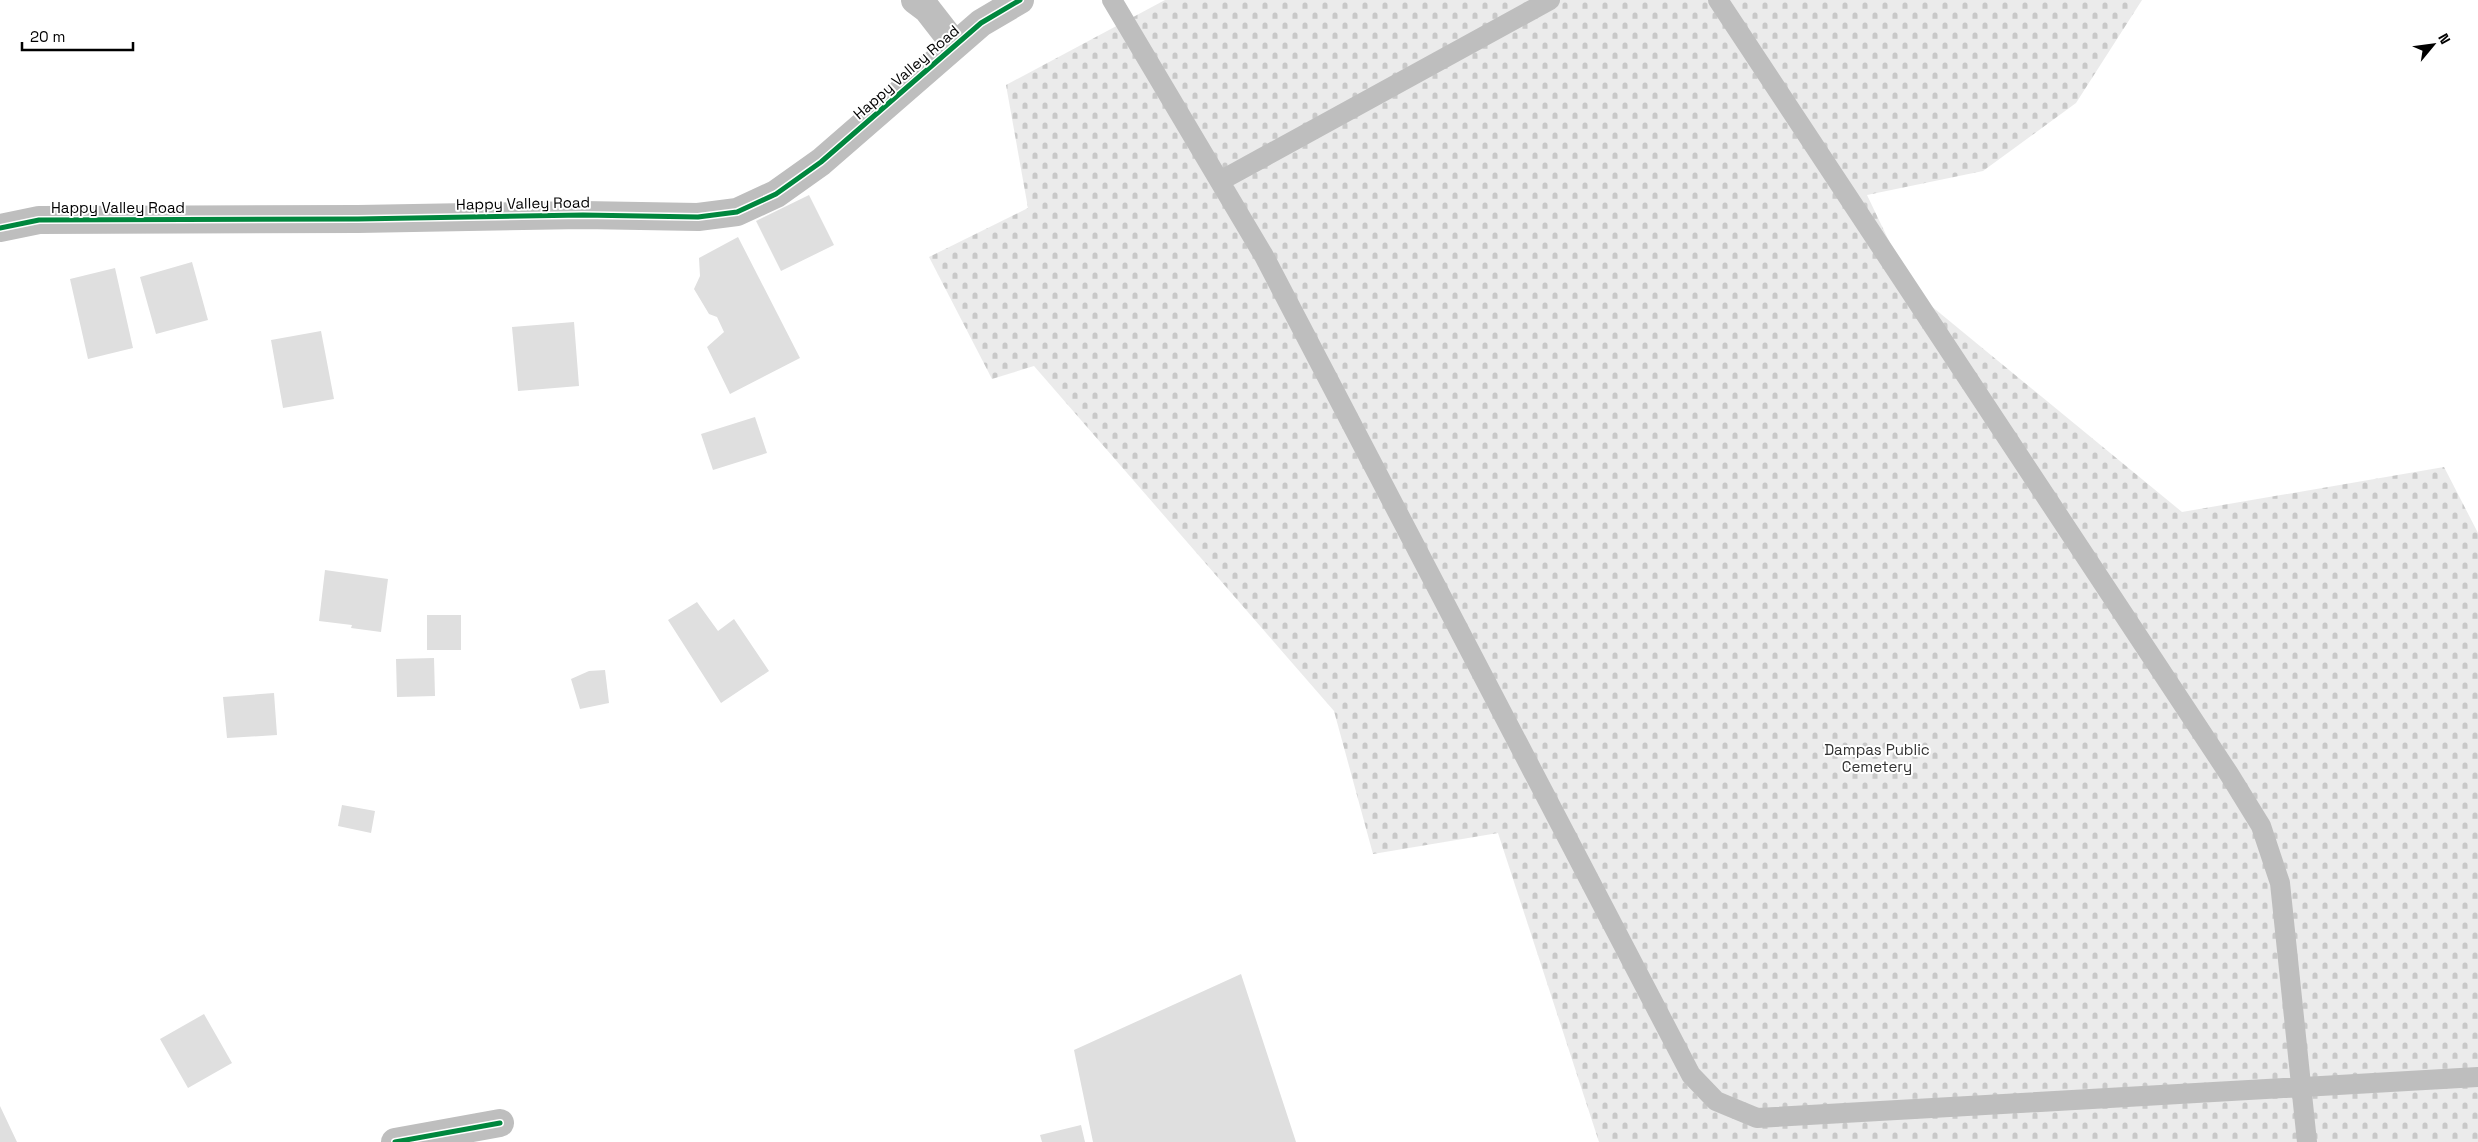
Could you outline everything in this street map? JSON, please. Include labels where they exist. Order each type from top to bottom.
[{"type":"street","points":[[915,0],[927,9],[955,45]]},
{"type":"street","name":"Happy Valley Road","points":[[0,228],[39,220],[358,219],[582,214],[698,217],[736,212],[776,194],[821,162],[955,45],[981,11],[1020,0]]},
{"type":"street","points":[[395,1142],[500,1123]]},
{"type":"lane","points":[[1112,0],[1264,256],[1691,1075],[1716,1101],[1757,1118],[2478,1077]]},
{"type":"lane","points":[[1220,181],[1550,0]]},
{"type":"lane","points":[[1718,0],[2218,757],[2261,826],[2280,883],[2307,1142]]},
{"type":"green space","name":"Dampas Public Cemetery","points":[[1165,0],[2142,0],[2076,103],[1983,171],[1867,195],[1913,291],[2182,512],[2444,467],[2478,533],[2478,1142],[1599,1142],[1498,833],[1373,854],[1334,711],[1034,366],[992,379],[929,257],[1028,208],[1006,85]]},
{"type":"building","points":[[809,195],[834,245],[781,271],[756,221]]},
{"type":"building","points":[[738,237],[800,358],[730,394],[707,347],[724,332],[717,317],[709,314],[694,289],[700,276],[699,258]]},
{"type":"building","points":[[192,262],[208,320],[156,334],[140,277]]},
{"type":"building","points":[[115,268],[133,348],[88,359],[70,279]]},
{"type":"building","points":[[574,322],[579,386],[518,391],[512,327]]},
{"type":"building","points":[[321,331],[334,399],[283,408],[271,340]]},
{"type":"building","points":[[755,417],[767,453],[713,470],[701,434]]},
{"type":"building","points":[[325,570],[388,579],[381,632],[351,628],[352,625],[319,621]]},
{"type":"building","points":[[697,602],[718,631],[734,619],[769,671],[721,703],[668,620]]},
{"type":"building","points":[[427,615],[461,615],[461,650],[427,650]]},
{"type":"building","points":[[434,658],[435,696],[397,697],[396,659]]},
{"type":"building","points":[[605,670],[609,703],[580,709],[571,679],[589,671]]},
{"type":"building","points":[[274,693],[277,735],[227,738],[223,697]]},
{"type":"building","points":[[342,805],[375,811],[371,833],[338,826]]},
{"type":"building","points":[[1241,974],[1296,1142],[1093,1142],[1074,1050]]},
{"type":"building","points":[[204,1014],[232,1063],[188,1088],[160,1039]]},
{"type":"building","points":[[0,1106],[17,1142],[0,1142]]},
{"type":"building","points":[[1081,1125],[1085,1142],[1042,1142],[1040,1135]]},
{"type":"cycle path","points":[[0,228],[39,220],[358,219],[583,215],[698,217],[737,212],[776,194],[821,162],[981,23],[1020,0]]},
{"type":"cycle path","points":[[395,1142],[500,1123]]}]
